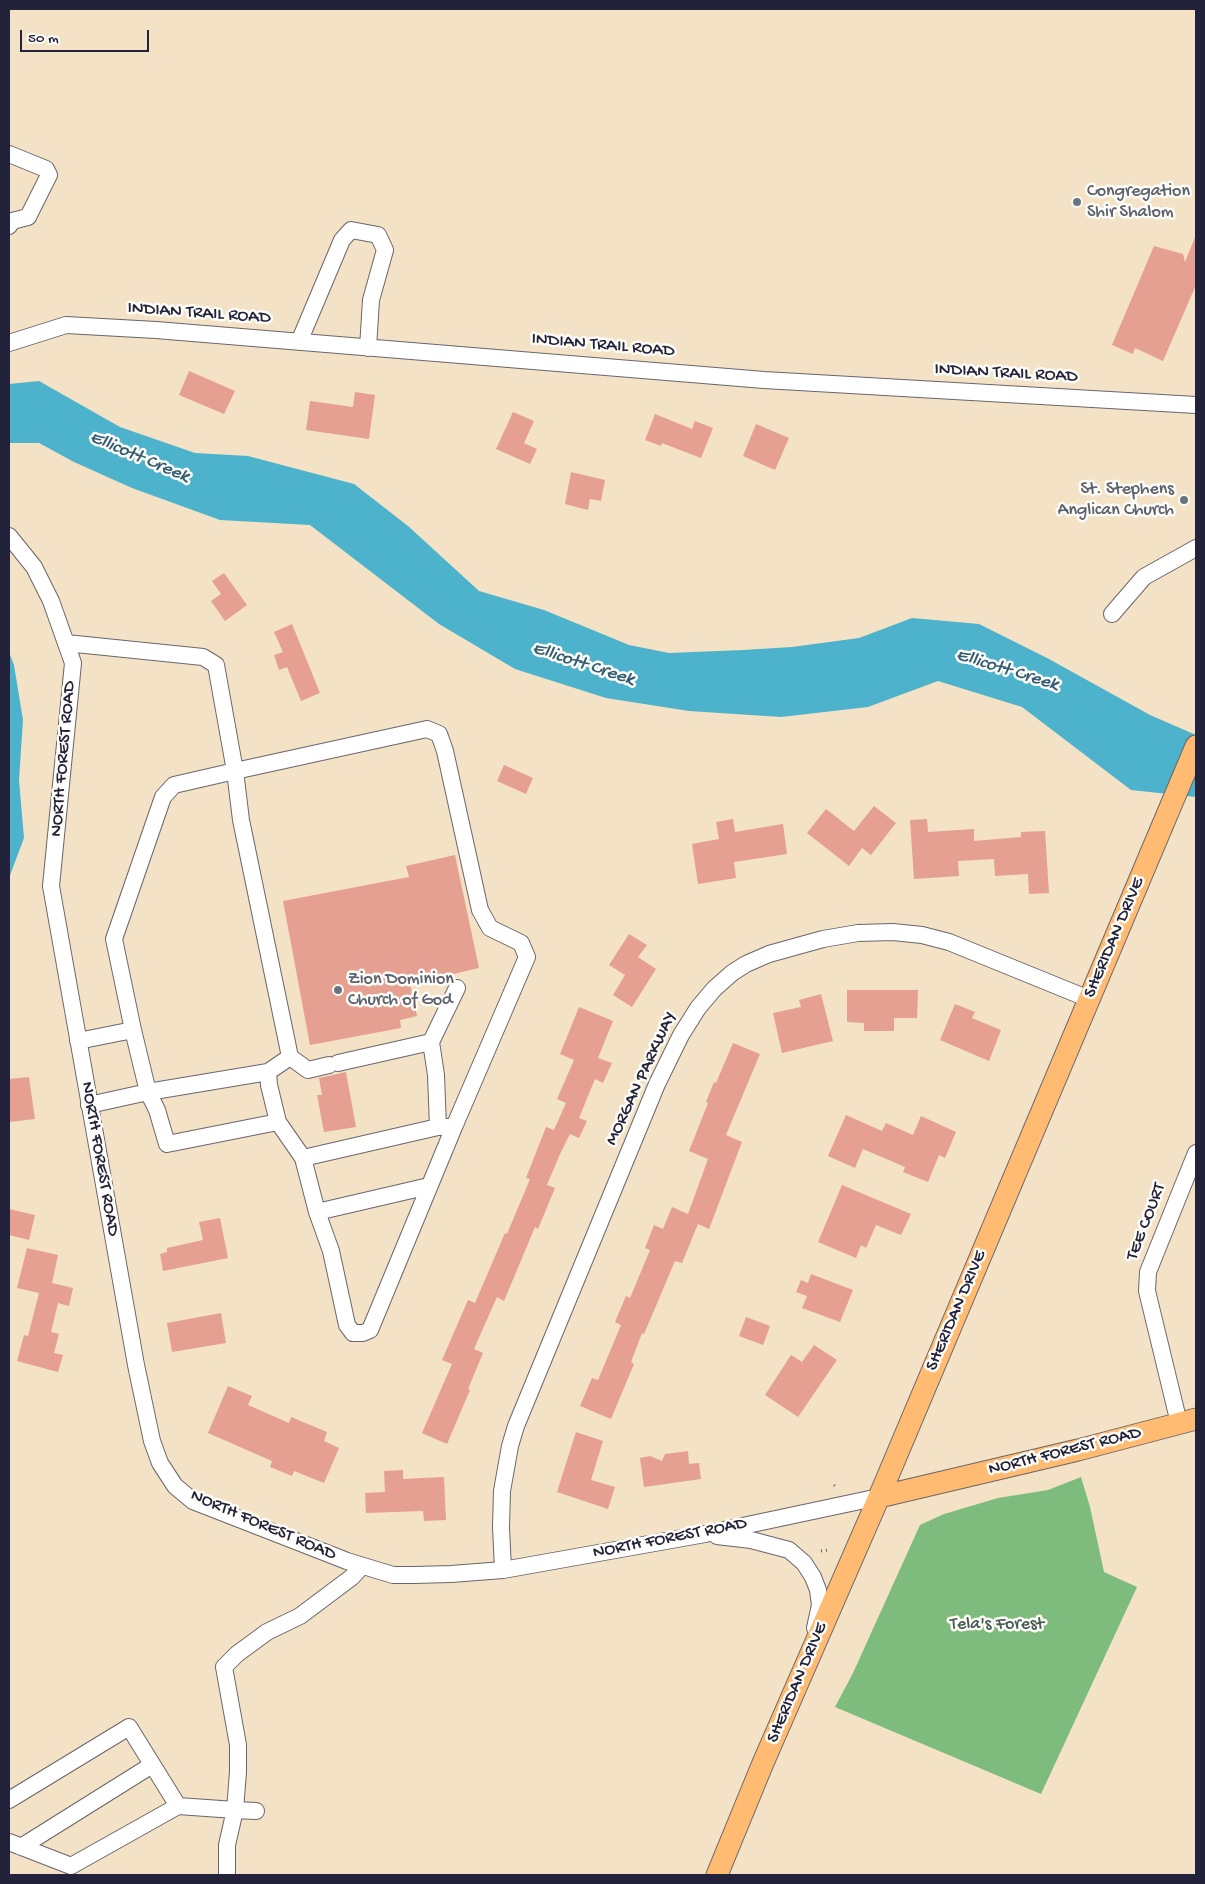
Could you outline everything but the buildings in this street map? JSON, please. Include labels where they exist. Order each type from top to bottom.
[{"type":"main road","name":"SHERIDAN DRIVE","points":[[717,1875],[1196,746]]},
{"type":"main road","name":"NORTH FOREST ROAD","points":[[879,1497],[1078,1450],[1188,1421]]},
{"type":"street","points":[[9,154],[46,169],[49,175],[28,218],[12,220],[9,226]]},
{"type":"street","points":[[299,342],[342,240],[351,230],[378,235],[385,250],[371,300],[368,348]]},
{"type":"street","name":"INDIAN TRAIL ROAD","points":[[9,343],[66,325],[156,330],[461,354],[764,380],[1196,405]]},
{"type":"street","name":"NORTH FOREST ROAD","points":[[9,536],[34,568],[51,600],[73,663],[51,886],[136,1365],[152,1441],[160,1463],[175,1486],[193,1501],[362,1566],[392,1575],[451,1574],[503,1570],[705,1534],[879,1497]]},
{"type":"street","points":[[1112,614],[1144,577],[1196,548]]},
{"type":"street","points":[[66,643],[203,657],[216,666],[235,771],[241,820],[290,1057],[308,1070],[431,1042]]},
{"type":"street","points":[[268,1072],[269,1085],[278,1122],[303,1158],[317,1212],[331,1250],[347,1325],[353,1333],[363,1333],[370,1330],[429,1186],[446,1127],[526,957],[521,943],[490,928],[480,910],[445,751],[439,734],[427,729],[235,771],[174,785],[163,797],[114,939],[148,1092],[157,1110],[167,1144],[278,1122]]},
{"type":"street","name":"MORGAN PARKWAY","points":[[503,1570],[502,1491],[510,1446],[516,1426],[657,1084],[681,1035],[698,1008],[714,989],[739,969],[769,954],[823,940],[858,934],[893,932],[922,935],[949,942],[1089,999]]},
{"type":"street","points":[[446,1127],[431,1042],[457,988]]},
{"type":"street","points":[[78,1041],[133,1030]]},
{"type":"street","points":[[89,1105],[148,1092],[268,1072],[290,1057]]},
{"type":"street","points":[[303,1158],[446,1127]]},
{"type":"street","name":"TEE COURT","points":[[1188,1421],[1148,1291],[1148,1272],[1196,1153]]},
{"type":"street","points":[[317,1212],[429,1186]]},
{"type":"street","points":[[705,1534],[751,1540],[789,1550],[804,1563],[813,1577],[818,1590],[820,1605],[810,1655]]},
{"type":"street","points":[[227,1875],[227,1845],[236,1810],[238,1745],[224,1667],[237,1654],[267,1632],[300,1616],[352,1577],[362,1566]]},
{"type":"street","points":[[9,1800],[129,1727],[178,1806]]},
{"type":"street","points":[[15,1844],[152,1765]]},
{"type":"street","points":[[15,1844],[71,1866],[178,1806],[256,1812]]},
{"type":"path","points":[[821,1551],[828,1550]]},
{"type":"green space","name":"Tela's Forest","points":[[1081,1477],[1090,1507],[1104,1572],[1137,1587],[1041,1794],[835,1707],[853,1673],[920,1525],[944,1514],[998,1498],[1048,1490]]},
{"type":"water","name":"Ellicott Creek","points":[[39,381],[120,427],[195,453],[248,456],[354,484],[408,526],[479,591],[544,610],[629,645],[669,653],[743,650],[792,647],[859,638],[912,618],[979,624],[1049,659],[1150,715],[1196,735],[1196,797],[1131,790],[1022,707],[938,681],[868,707],[781,717],[689,711],[606,698],[515,669],[439,624],[310,525],[220,520],[132,488],[74,462],[39,443],[9,443],[9,384]]},
{"type":"water","points":[[9,652],[14,665],[23,720],[19,780],[24,838],[9,878]]},
{"type":"place","name":"Congregation Shir Shalom","points":[[1077,202]]},
{"type":"place","name":"St. Stephens Anglican Church","points":[[1184,500]]},
{"type":"place","name":"Zion Dominion Church of God","points":[[338,990]]}]
